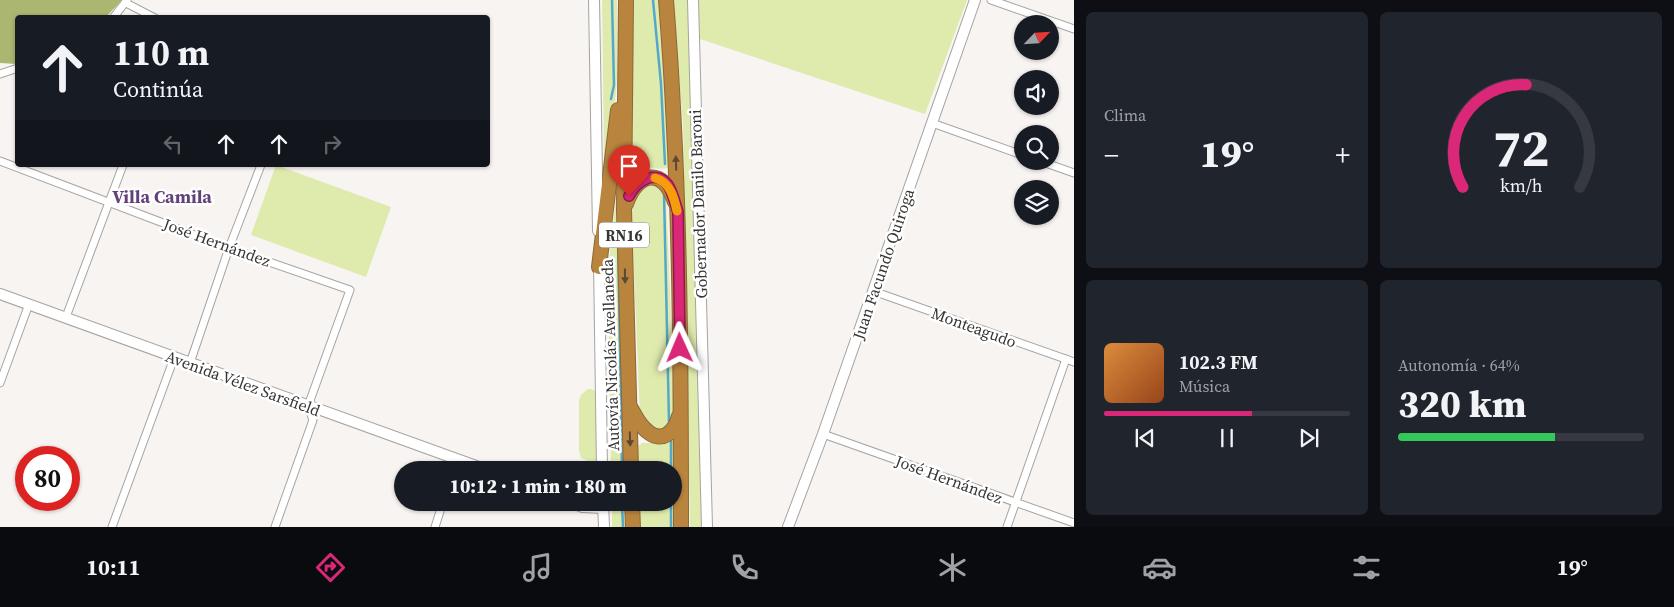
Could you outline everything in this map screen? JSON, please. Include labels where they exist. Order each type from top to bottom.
[{"type":"highway","name":"Autovía Nicolás Avellaneda","points":[[626,0],[624,210],[631,461]]},
{"type":"highway","points":[[666,0],[674,94],[678,212],[681,527]]},
{"type":"highway","points":[[599,267],[625,40]]},
{"type":"highway","points":[[624,210],[635,186],[645,179],[653,178],[662,180],[668,186],[678,212]]},
{"type":"highway","points":[[629,404],[646,430],[653,435],[661,436],[668,434],[676,426],[681,407]]},
{"type":"highway","points":[[632,511],[633,527]]},
{"type":"street","points":[[594,0],[602,461]]},
{"type":"street","name":"Gobernador Danilo Baroni","points":[[693,0],[707,527]]},
{"type":"street","name":"Juan Facundo Quiroga","points":[[788,527],[824,434],[975,0]]},
{"type":"street","points":[[992,0],[1074,29]]},
{"type":"street","points":[[115,15],[127,1],[150,15]]},
{"type":"street","points":[[0,74],[15,69]]},
{"type":"street","points":[[932,123],[1014,152]]},
{"type":"street","name":"José Hernández","points":[[0,161],[15,167]]},
{"type":"street","name":"José Hernández","points":[[16,167],[229,248],[350,290],[308,406]]},
{"type":"street","points":[[66,317],[122,167]]},
{"type":"street","points":[[190,363],[229,248],[260,167]]},
{"type":"street","points":[[1059,168],[1074,173]]},
{"type":"street","name":"Monteagudo","points":[[873,291],[1074,362]]},
{"type":"street","name":"Avenida Vélez Sarsfield","points":[[0,294],[463,461]]},
{"type":"street","points":[[0,383],[29,304]]},
{"type":"street","points":[[112,527],[174,358]]},
{"type":"street","points":[[1007,527],[1066,359]]},
{"type":"street","points":[[275,527],[314,420],[308,406]]},
{"type":"street","name":"José Hernández","points":[[824,434],[1074,523]]},
{"type":"street","points":[[435,527],[440,511]]},
{"type":"street","points":[[604,511],[604,527]]},
{"type":"green space","points":[[0,0],[122,0],[108,15],[15,15],[15,64],[0,63]]},
{"type":"green space","points":[[602,0],[617,0],[617,78],[605,234]]},
{"type":"green space","points":[[633,0],[660,0],[669,92],[669,167],[660,169],[647,168],[632,176]]},
{"type":"green space","points":[[672,0],[688,0],[702,527],[690,527],[683,123]]},
{"type":"green space","points":[[698,0],[967,0],[925,114],[697,38]]},
{"type":"green space","points":[[275,167],[281,167],[391,207],[366,277],[251,235]]},
{"type":"green space","points":[[619,168],[627,461],[611,461],[608,271]]},
{"type":"green space","points":[[649,183],[660,186],[666,196],[675,410],[669,424],[656,431],[640,417],[631,199]]},
{"type":"green space","points":[[588,389],[592,389],[598,394],[597,460],[595,461],[588,461],[581,458],[579,451],[579,400],[581,395]]},
{"type":"green space","points":[[675,433],[675,461],[638,461],[637,447],[642,443],[656,443]]},
{"type":"green space","points":[[612,511],[628,511],[629,527],[612,527]]},
{"type":"green space","points":[[640,511],[676,511],[676,527],[641,527]]},
{"type":"waterway","points":[[611,99],[614,85],[612,0]]},
{"type":"waterway","points":[[653,0],[661,84],[665,164]]},
{"type":"waterway","points":[[664,193],[669,422]]},
{"type":"waterway","points":[[618,236],[622,461]]},
{"type":"waterway","points":[[671,441],[671,461]]},
{"type":"waterway","points":[[622,511],[623,527]]},
{"type":"waterway","points":[[671,511],[671,527]]},
{"type":"slow traffic","points":[[655,178],[662,180],[668,186],[677,211]]},
{"type":"district","name":"Villa Camila","points":[[162,196]]},
{"type":"route","points":[[629,196],[635,186],[641,181],[653,178],[662,180],[668,186],[673,196],[678,212],[680,348]]}]
